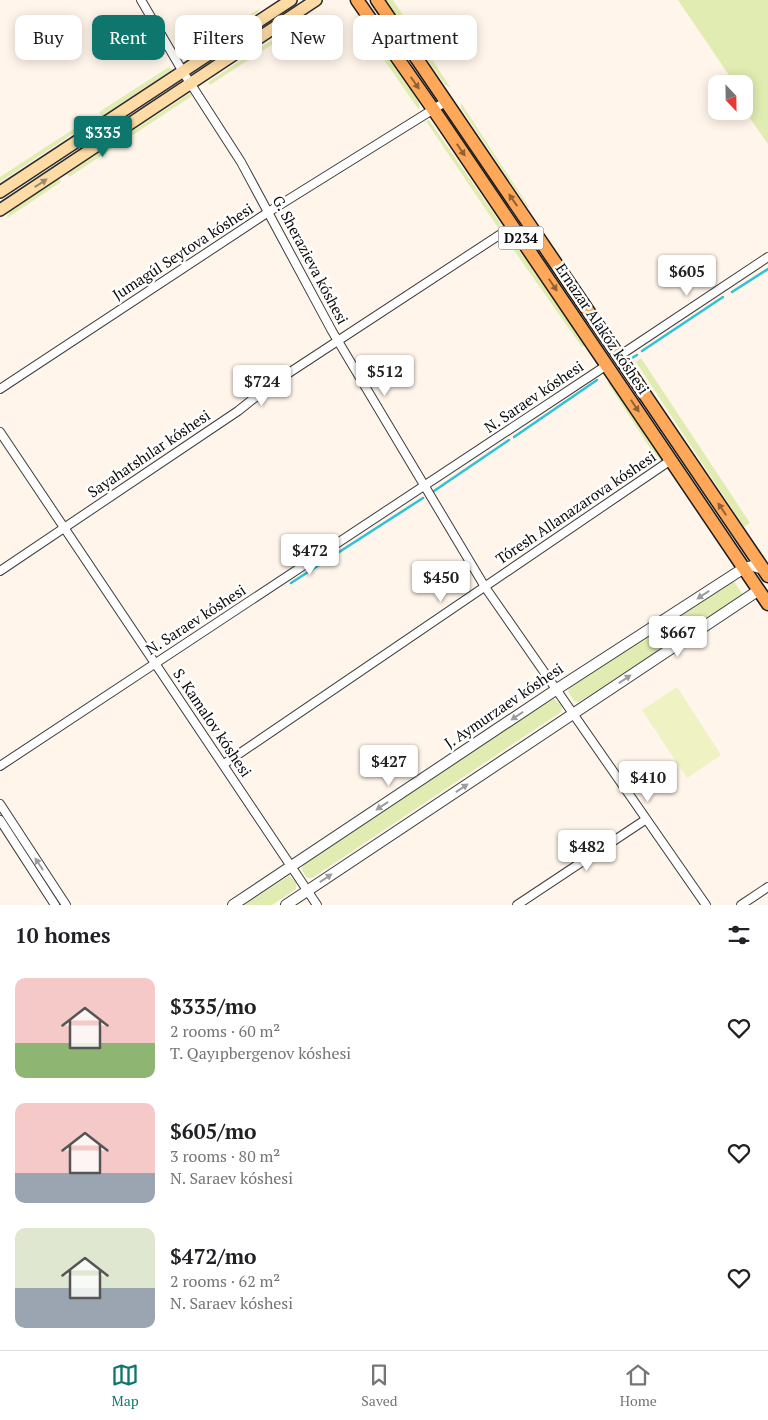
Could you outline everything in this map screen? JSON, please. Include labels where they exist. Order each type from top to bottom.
[{"type":"main road","points":[[0,192],[291,0]]},
{"type":"main road","points":[[0,210],[316,0]]},
{"type":"main road","name":"Ernazar Alakóz kóshesi","points":[[357,0],[513,226],[768,604]]},
{"type":"main road","name":"Ernazar Alakóz kóshesi","points":[[377,0],[765,572]]},
{"type":"main road","points":[[737,558],[745,559],[750,549]]},
{"type":"street","name":"G. Sherazieva kóshesi","points":[[141,0],[190,84],[234,150],[270,211],[339,342],[485,587],[706,905]]},
{"type":"street","name":"Jumagúl Seytova kóshesi","points":[[0,390],[270,211],[446,102]]},
{"type":"street","name":"Sayahatshılar kóshesi","points":[[0,571],[238,411],[272,384],[339,342],[513,226]]},
{"type":"street","points":[[618,356],[768,257]]},
{"type":"street","name":"N. Saraev kóshesi","points":[[0,766],[607,365]]},
{"type":"street","name":"S. Kamalov kóshesi","points":[[0,432],[317,905]]},
{"type":"street","name":"Tóresh Allanazarova kóshesi","points":[[224,764],[671,460]]},
{"type":"street","points":[[744,568],[753,566],[765,572]]},
{"type":"street","name":"J. Aymurzaev kóshesi","points":[[233,905],[557,688],[744,568]]},
{"type":"street","points":[[286,905],[759,590]]},
{"type":"street","points":[[0,804],[66,905]]},
{"type":"street","points":[[0,820],[55,905]]},
{"type":"street","points":[[517,905],[646,820]]},
{"type":"street","points":[[741,905],[768,887]]},
{"type":"green space","points":[[386,0],[393,0],[403,15],[396,15]]},
{"type":"green space","points":[[678,0],[768,0],[768,144],[751,120],[753,120],[753,75],[729,75]]},
{"type":"green space","points":[[260,8],[254,15],[249,15]]},
{"type":"green space","points":[[272,40],[272,44],[262,51],[262,47]]},
{"type":"green space","points":[[241,60],[248,60],[210,85],[208,82]]},
{"type":"green space","points":[[384,60],[390,60],[419,102],[419,110]]},
{"type":"green space","points":[[428,60],[432,60],[450,87],[445,85]]},
{"type":"green space","points":[[169,67],[172,70],[102,116],[99,112]]},
{"type":"green space","points":[[190,93],[192,96],[69,177],[67,174]]},
{"type":"green space","points":[[461,103],[529,207],[528,208],[461,108]]},
{"type":"green space","points":[[92,117],[94,120],[0,182],[0,177]]},
{"type":"green space","points":[[429,120],[501,224],[499,229],[426,121]]},
{"type":"green space","points":[[59,179],[61,182],[7,218],[10,211]]},
{"type":"green space","points":[[506,239],[512,239],[585,346],[582,347]]},
{"type":"green space","points":[[641,358],[750,523],[744,527],[636,362]]},
{"type":"green space","points":[[611,381],[662,460],[659,462],[608,383]]},
{"type":"green space","points":[[733,580],[743,595],[579,702],[574,701],[568,691],[570,687]]},
{"type":"green space","points":[[677,687],[721,755],[687,778],[642,710]]},
{"type":"green space","points":[[553,698],[562,706],[561,712],[312,878],[307,878],[302,870],[303,865]]},
{"type":"green space","points":[[289,876],[296,882],[296,889],[272,905],[244,905]]},
{"type":"waterway","points":[[732,292],[768,269]]},
{"type":"waterway","points":[[642,351],[723,297]]},
{"type":"waterway","points":[[632,358],[637,355]]},
{"type":"waterway","points":[[514,437],[597,380]]},
{"type":"waterway","points":[[434,491],[509,440]]},
{"type":"waterway","points":[[291,583],[423,498]]}]
